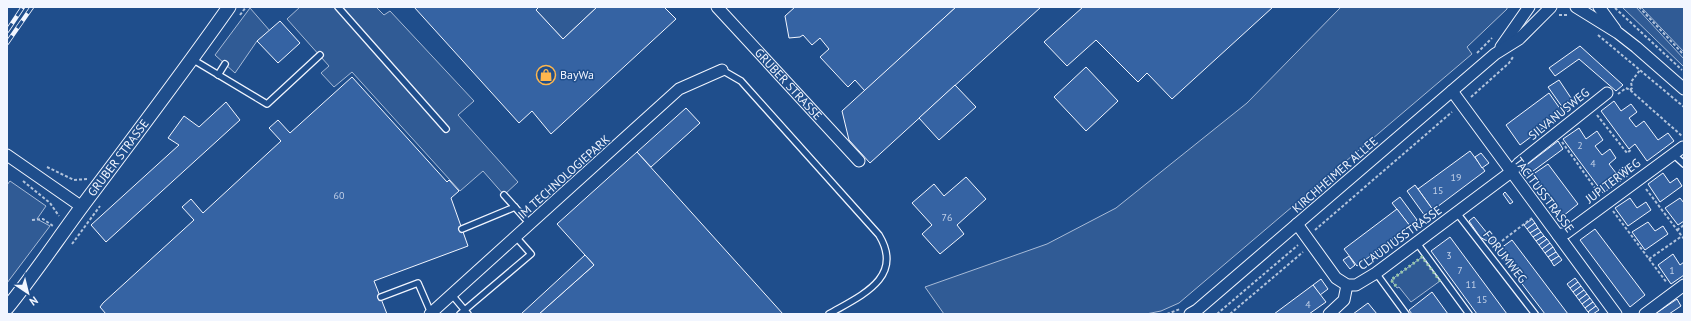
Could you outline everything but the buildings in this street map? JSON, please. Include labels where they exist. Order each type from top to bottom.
[{"type":"street","name":"GRUBER STRASSE","points":[[7,308],[40,266],[82,207],[192,60],[229,7]]},
{"type":"street","name":"GRUBER STRASSE","points":[[717,7],[859,161]]},
{"type":"street","points":[[1598,7],[1618,33],[1684,88]]},
{"type":"street","name":"KIRCHHEIMER ALLEE","points":[[1190,314],[1197,310],[1495,54],[1519,39],[1555,11]]},
{"type":"street","points":[[1574,11],[1618,33]]},
{"type":"street","name":"KIRCHHEIMER ALLEE","points":[[1495,54],[1526,12]]},
{"type":"street","name":"IM TECHNOLOGIEPARK","points":[[431,314],[680,89],[722,70]]},
{"type":"street","name":"TACITUSSTRASSE","points":[[1452,91],[1616,314]]},
{"type":"street","name":"SILVANUSWEG","points":[[1511,172],[1518,163],[1606,93]]},
{"type":"street","name":"JUPITERWEG","points":[[1558,235],[1566,233],[1638,178],[1673,154],[1684,143]]},
{"type":"street","points":[[7,155],[82,207]]},
{"type":"street","name":"CLAUDIUSSTRASSE","points":[[1347,285],[1356,285],[1376,273],[1511,172]]},
{"type":"street","points":[[1297,224],[1336,278],[1347,285],[1344,300],[1335,312]]},
{"type":"street","points":[[1645,314],[1684,285]]},
{"type":"lane","points":[[338,7],[446,129]]},
{"type":"lane","points":[[192,60],[267,104],[320,55]]},
{"type":"lane","points":[[218,75],[225,64]]},
{"type":"lane","points":[[722,70],[741,81],[879,235],[885,245],[887,257],[885,272],[873,288],[829,314]]},
{"type":"lane","points":[[1673,154],[1684,164]]},
{"type":"lane","points":[[504,195],[530,225]]},
{"type":"lane","points":[[462,229],[515,207]]},
{"type":"lane","name":"FORUMWEG","points":[[1457,213],[1535,314]]},
{"type":"lane","points":[[460,314],[466,312],[531,254],[516,236]]},
{"type":"lane","points":[[1417,242],[1469,314]]},
{"type":"lane","points":[[1376,273],[1406,314]]},
{"type":"lane","points":[[381,298],[418,283],[431,314]]},
{"type":"lane","points":[[452,295],[466,312]]},
{"type":"path","points":[[1614,7],[1684,73]]},
{"type":"path","points":[[1639,7],[1684,55]]},
{"type":"path","points":[[1555,11],[1566,14],[1574,11]]},
{"type":"path","points":[[1595,32],[1684,107]]},
{"type":"path","points":[[1470,96],[1509,63],[1513,56]]},
{"type":"path","points":[[1630,90],[1632,88],[1631,82],[1640,70]]},
{"type":"path","points":[[1606,93],[1617,95],[1626,88],[1630,90],[1684,143]]},
{"type":"path","points":[[1589,105],[1627,153],[1632,149]]},
{"type":"path","points":[[1315,230],[1452,112]]},
{"type":"path","points":[[1556,133],[1602,197]]},
{"type":"path","points":[[46,167],[74,180],[86,179]]},
{"type":"path","points":[[18,177],[50,204],[59,216]]},
{"type":"path","points":[[1638,178],[1684,239]]},
{"type":"path","points":[[1610,207],[1675,292]]},
{"type":"path","points":[[1487,252],[1532,218]]},
{"type":"path","points":[[32,220],[43,219],[56,227]]},
{"type":"path","points":[[1678,230],[1684,226]]},
{"type":"path","points":[[1650,259],[1682,236]]},
{"type":"path","points":[[1217,314],[1298,245]]},
{"type":"path","points":[[1230,314],[1303,252]]},
{"type":"shaded area","points":[[300,7],[376,7],[384,15],[390,11],[474,101],[458,115],[518,182],[504,195],[483,171],[460,191],[352,72],[334,87],[321,73],[329,66],[287,19]]},
{"type":"shaded area","points":[[539,7],[597,7],[563,39],[536,10]]},
{"type":"shaded area","points":[[1341,7],[1507,7],[1507,9],[1467,47],[1472,54],[1179,303],[1161,311],[1146,314],[944,314],[925,287],[1047,244],[1116,208],[1247,103]]},
{"type":"shaded area","points":[[1622,7],[1636,7],[1684,59],[1684,67]]},
{"type":"shaded area","points":[[1641,7],[1684,8],[1684,52]]},
{"type":"shaded area","points":[[250,8],[270,31],[257,41],[235,73],[215,55]]},
{"type":"shaded area","points":[[10,181],[46,206],[37,219],[50,226],[7,283],[7,185]]},
{"type":"shaded area","points":[[1422,257],[1440,281],[1411,302],[1399,287],[1397,288],[1391,280]]},
{"type":"railway","points":[[7,31],[23,7]]},
{"type":"railway","points":[[7,43],[32,7]]},
{"type":"hedge","points":[[1396,286],[1391,280],[1422,257],[1440,281]]},
{"type":"place","name":"BayWa","points":[[546,75]]}]
